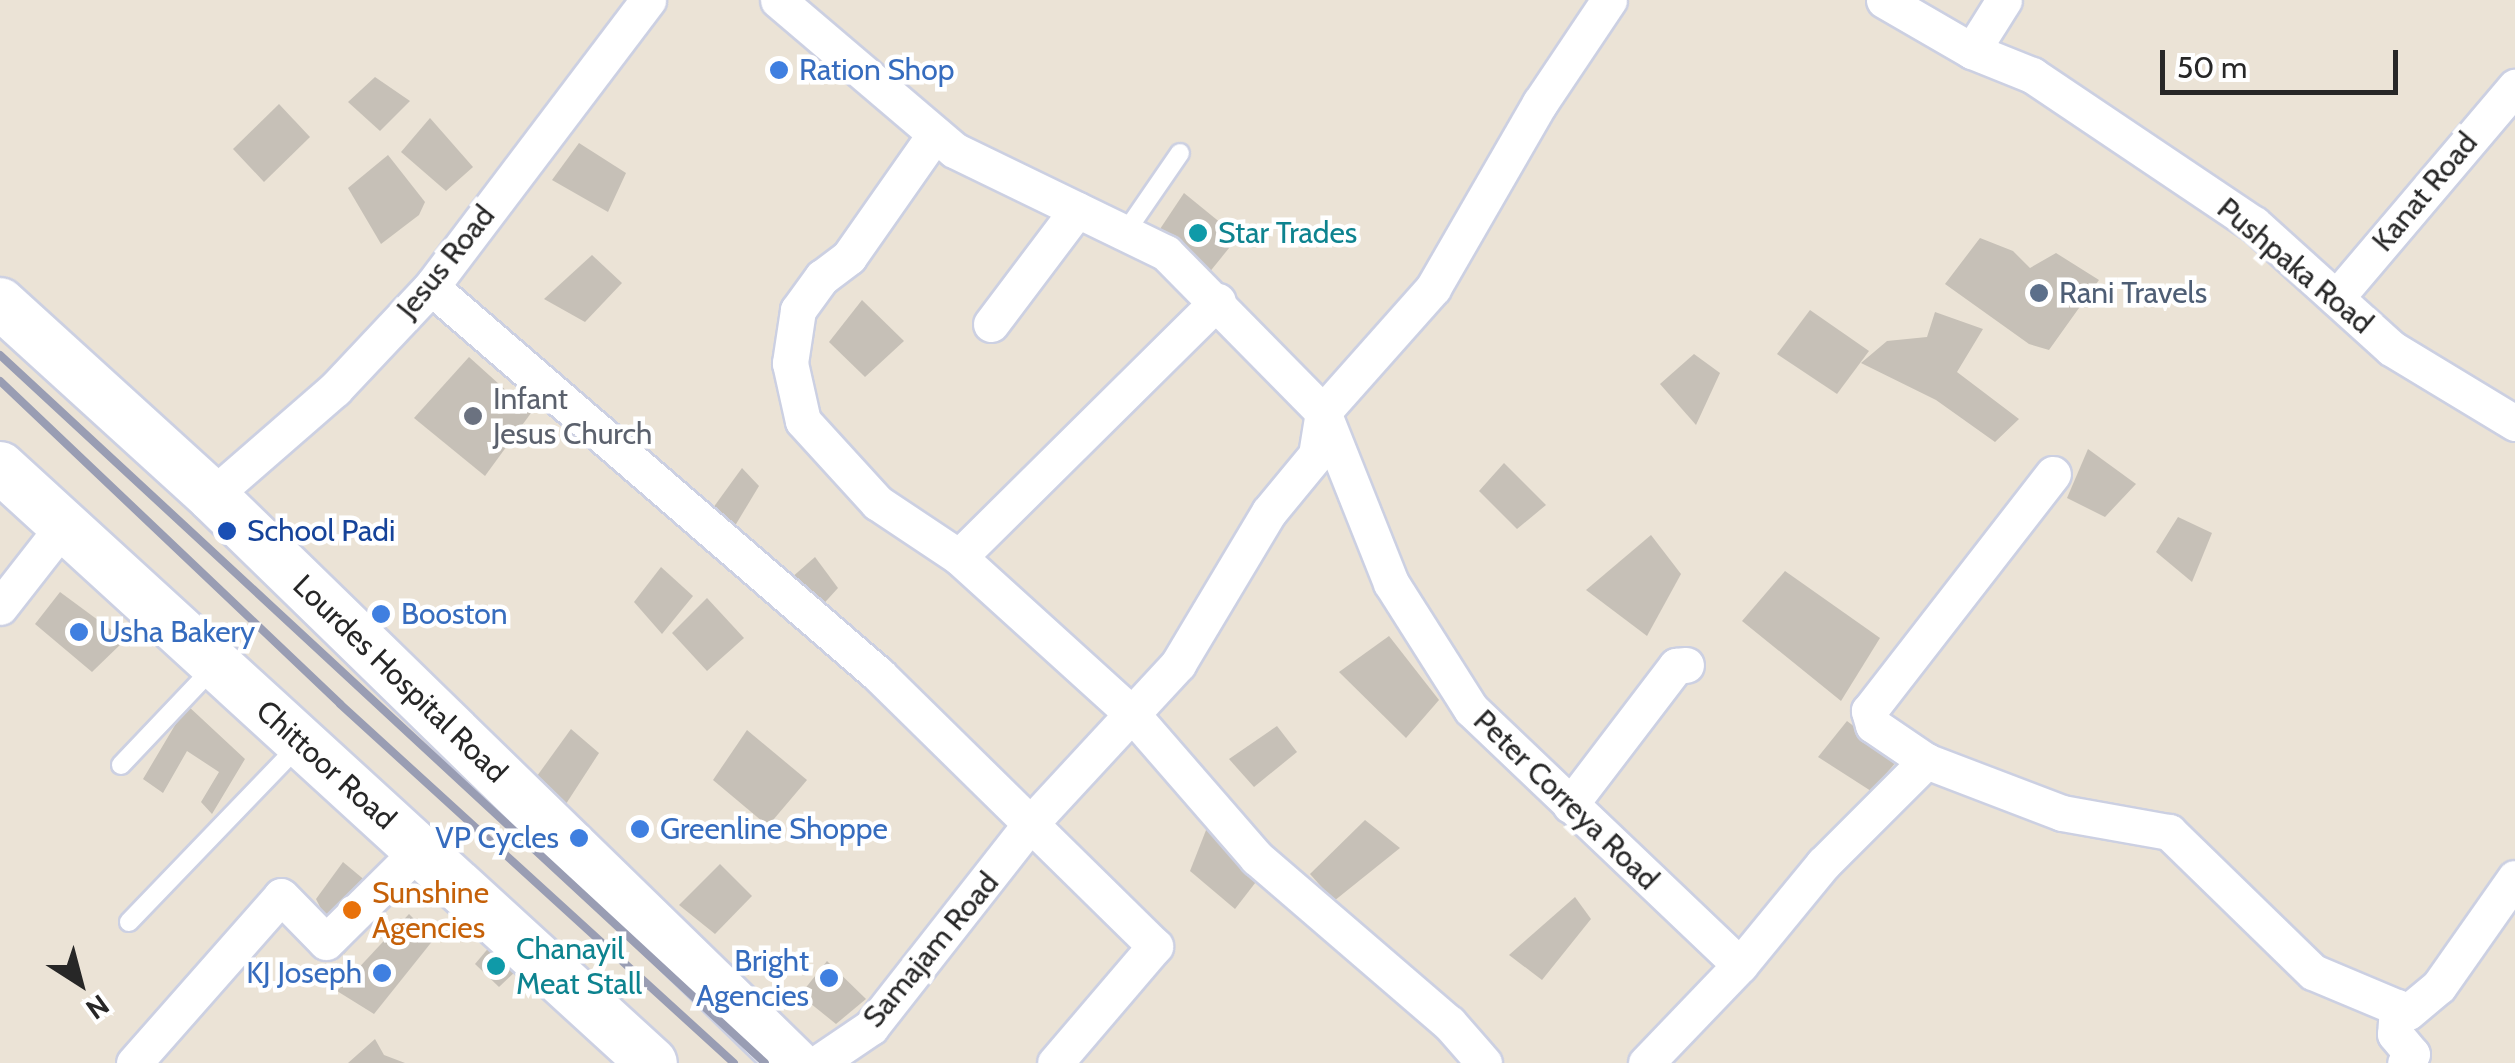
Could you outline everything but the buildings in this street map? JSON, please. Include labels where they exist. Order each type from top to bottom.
[{"type":"street","name":"Jesus Road","points":[[212,496],[335,389],[431,287],[648,0]]},
{"type":"street","name":"Peter Correya Road","points":[[778,0],[954,150],[1166,253],[1218,301],[1323,412],[1390,582],[1471,710],[1740,966]]},
{"type":"street","points":[[1323,412],[1432,288],[1540,102],[1609,0]]},
{"type":"street","name":"Pushpaka Road","points":[[1884,0],[1972,50],[2032,75],[2254,224],[2391,348],[2515,424]]},
{"type":"street","points":[[1972,50],[2004,0]]},
{"type":"street","name":"Kanat Road","points":[[2336,298],[2515,86]]},
{"type":"street","points":[[935,134],[849,257],[822,277],[798,310],[790,363],[804,421],[878,504],[959,558],[1132,713],[1257,858],[1449,1022],[1484,1063]]},
{"type":"street","points":[[992,324],[1077,210]]},
{"type":"street","points":[[431,287],[879,675],[1155,946],[1055,1063]]},
{"type":"street","points":[[959,558],[1218,301]]},
{"type":"street","name":"Lourdes Hospital Road","points":[[0,303],[212,496],[794,1063]]},
{"type":"street","name":"Samajam Road","points":[[818,1063],[871,1027],[1030,824],[1178,664],[1269,512],[1316,455],[1323,412]]},
{"type":"street","name":"Chittoor Road","points":[[0,467],[652,1063]]},
{"type":"street","points":[[2053,474],[1869,710],[1873,724],[1926,761],[2062,813],[2169,832],[2313,972],[2408,1012],[2439,986],[2515,878]]},
{"type":"street","points":[[0,607],[64,525]]},
{"type":"street","points":[[1570,805],[1676,666],[1686,665]]},
{"type":"street","points":[[1646,1063],[1740,966],[1822,864],[1926,761]]},
{"type":"street","points":[[134,1063],[281,896],[326,942],[419,850]]},
{"type":"street","points":[[2397,1007],[2395,1034],[2412,1054],[2404,1063]]},
{"type":"lane","points":[[1125,233],[1180,153]]},
{"type":"lane","points":[[121,765],[216,665]]},
{"type":"lane","points":[[129,922],[301,743]]},
{"type":"railway","points":[[0,355],[765,1063]]},
{"type":"railway","points":[[0,381],[340,704],[734,1063]]},
{"type":"place","name":"Ration Shop","points":[[779,70]]},
{"type":"place","name":"Star Trades","points":[[1198,233]]},
{"type":"place","name":"Rani Travels","points":[[2039,293]]},
{"type":"place","name":"Infant Jesus Church","points":[[473,416]]},
{"type":"place","name":"School Padi","points":[[227,531]]},
{"type":"place","name":"Booston","points":[[381,614]]},
{"type":"place","name":"Usha Bakery","points":[[79,632]]},
{"type":"place","name":"Greenline Shoppe","points":[[640,829]]},
{"type":"place","name":"VP Cycles","points":[[579,838]]},
{"type":"place","name":"Sunshine Agencies","points":[[352,910]]},
{"type":"place","name":"Chanayil Meat Stall","points":[[496,966]]},
{"type":"place","name":"KJ Joseph","points":[[382,973]]},
{"type":"place","name":"Bright Agencies","points":[[829,978]]}]
